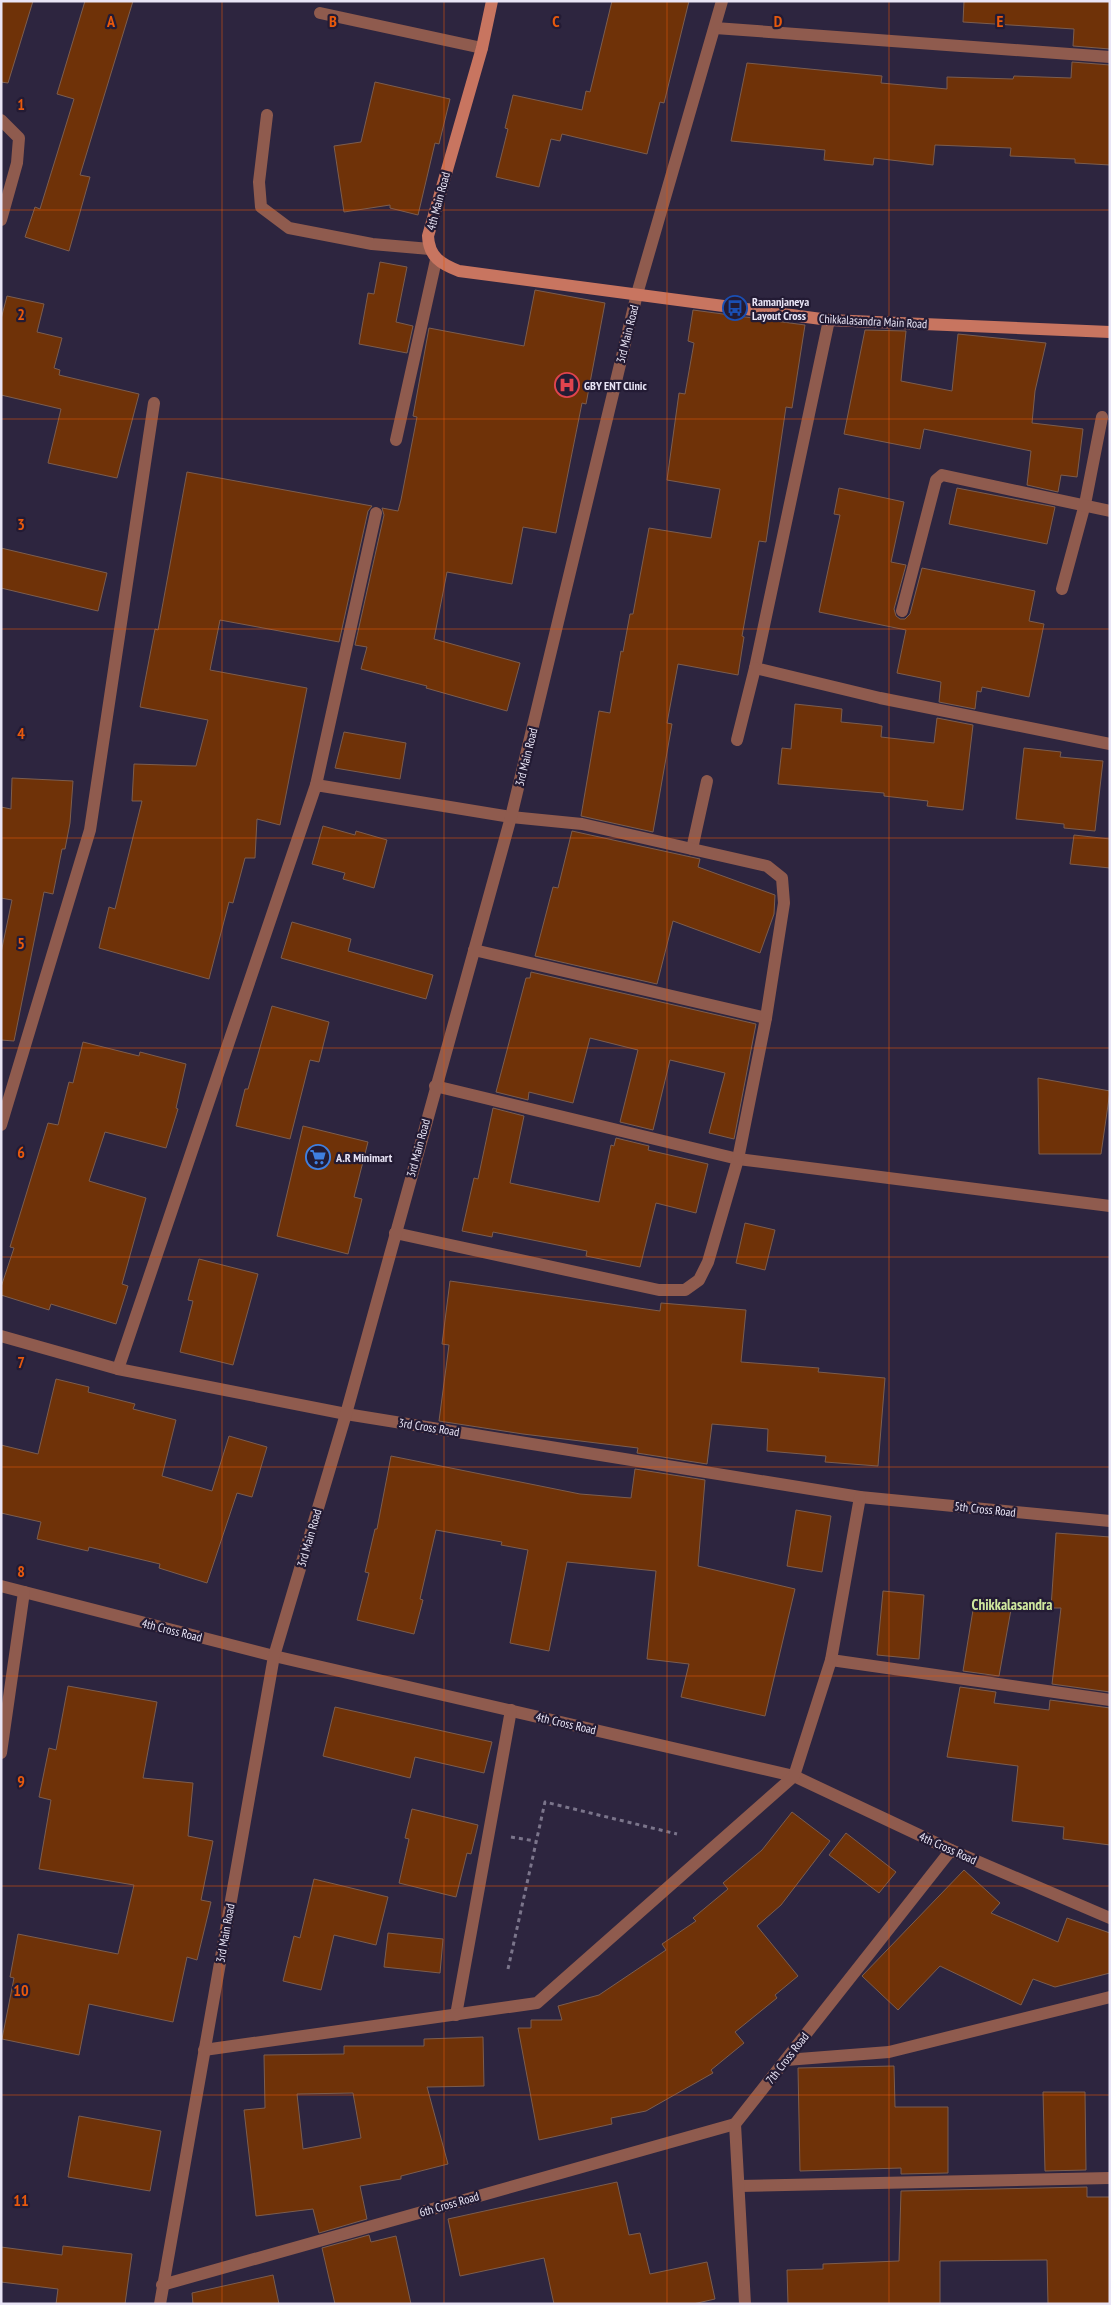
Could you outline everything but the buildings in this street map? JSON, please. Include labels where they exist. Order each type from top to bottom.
[{"type":"street","name":"4th Main Road","points":[[433,255],[428,236],[482,48],[492,1]]},
{"type":"street","name":"3rd Main Road","points":[[160,2304],[274,1656],[346,1414],[435,1086],[511,817],[637,294],[722,1]]},
{"type":"street","points":[[320,13],[482,48]]},
{"type":"street","points":[[715,28],[1110,57]]},
{"type":"street","points":[[266,115],[258,182],[261,207],[289,228],[433,255],[459,271],[637,294]]},
{"type":"street","points":[[1,120],[18,138],[18,163],[1,220]]},
{"type":"street","points":[[396,440],[433,255]]},
{"type":"street","name":"Chikkalasandra Main Road","points":[[637,294],[829,320],[1110,332]]},
{"type":"street","points":[[737,740],[755,668],[829,320]]},
{"type":"street","points":[[1,1125],[90,830],[154,403]]},
{"type":"street","points":[[1062,589],[1085,504],[1102,417]]},
{"type":"street","points":[[902,610],[939,476],[947,475],[1110,511]]},
{"type":"street","points":[[118,1369],[316,785],[376,512]]},
{"type":"street","points":[[755,668],[880,698],[1110,744]]},
{"type":"street","points":[[692,849],[707,780]]},
{"type":"street","points":[[316,785],[511,817],[582,824],[767,866],[782,878],[784,903],[766,1018],[738,1159],[708,1262],[699,1280],[685,1290],[660,1290],[395,1233]]},
{"type":"street","points":[[474,950],[766,1018]]},
{"type":"street","points":[[435,1086],[738,1159],[1110,1206]]},
{"type":"street","name":"3rd Cross Road","points":[[1,1336],[118,1369],[346,1414],[860,1497]]},
{"type":"street","points":[[204,2050],[537,2003],[794,1776],[831,1660],[860,1497]]},
{"type":"street","name":"5th Cross Road","points":[[860,1497],[1110,1521]]},
{"type":"street","name":"4th Cross Road","points":[[1,1586],[274,1656],[794,1776],[951,1850],[1110,1918]]},
{"type":"street","points":[[1,1753],[24,1592]]},
{"type":"street","points":[[831,1660],[1110,1700]]},
{"type":"street","points":[[456,2015],[511,1710]]},
{"type":"street","name":"7th Cross Road","points":[[735,2124],[951,1850]]},
{"type":"street","points":[[786,2060],[889,2052],[1110,1997]]},
{"type":"street","points":[[735,2124],[746,2304]]},
{"type":"street","name":"6th Cross Road","points":[[162,2285],[735,2124]]},
{"type":"street","points":[[739,2186],[1110,2178]]},
{"type":"path","points":[[508,1969],[545,1802],[677,1834]]},
{"type":"place","name":"Ramanjaneya Layout Cross","points":[[735,308]]},
{"type":"place","name":"GBY ENT Clinic","points":[[567,385]]},
{"type":"place","name":"A.R Minimart","points":[[318,1157]]},
{"type":"district","name":"Chikkalasandra","points":[[1012,1604]]}]
